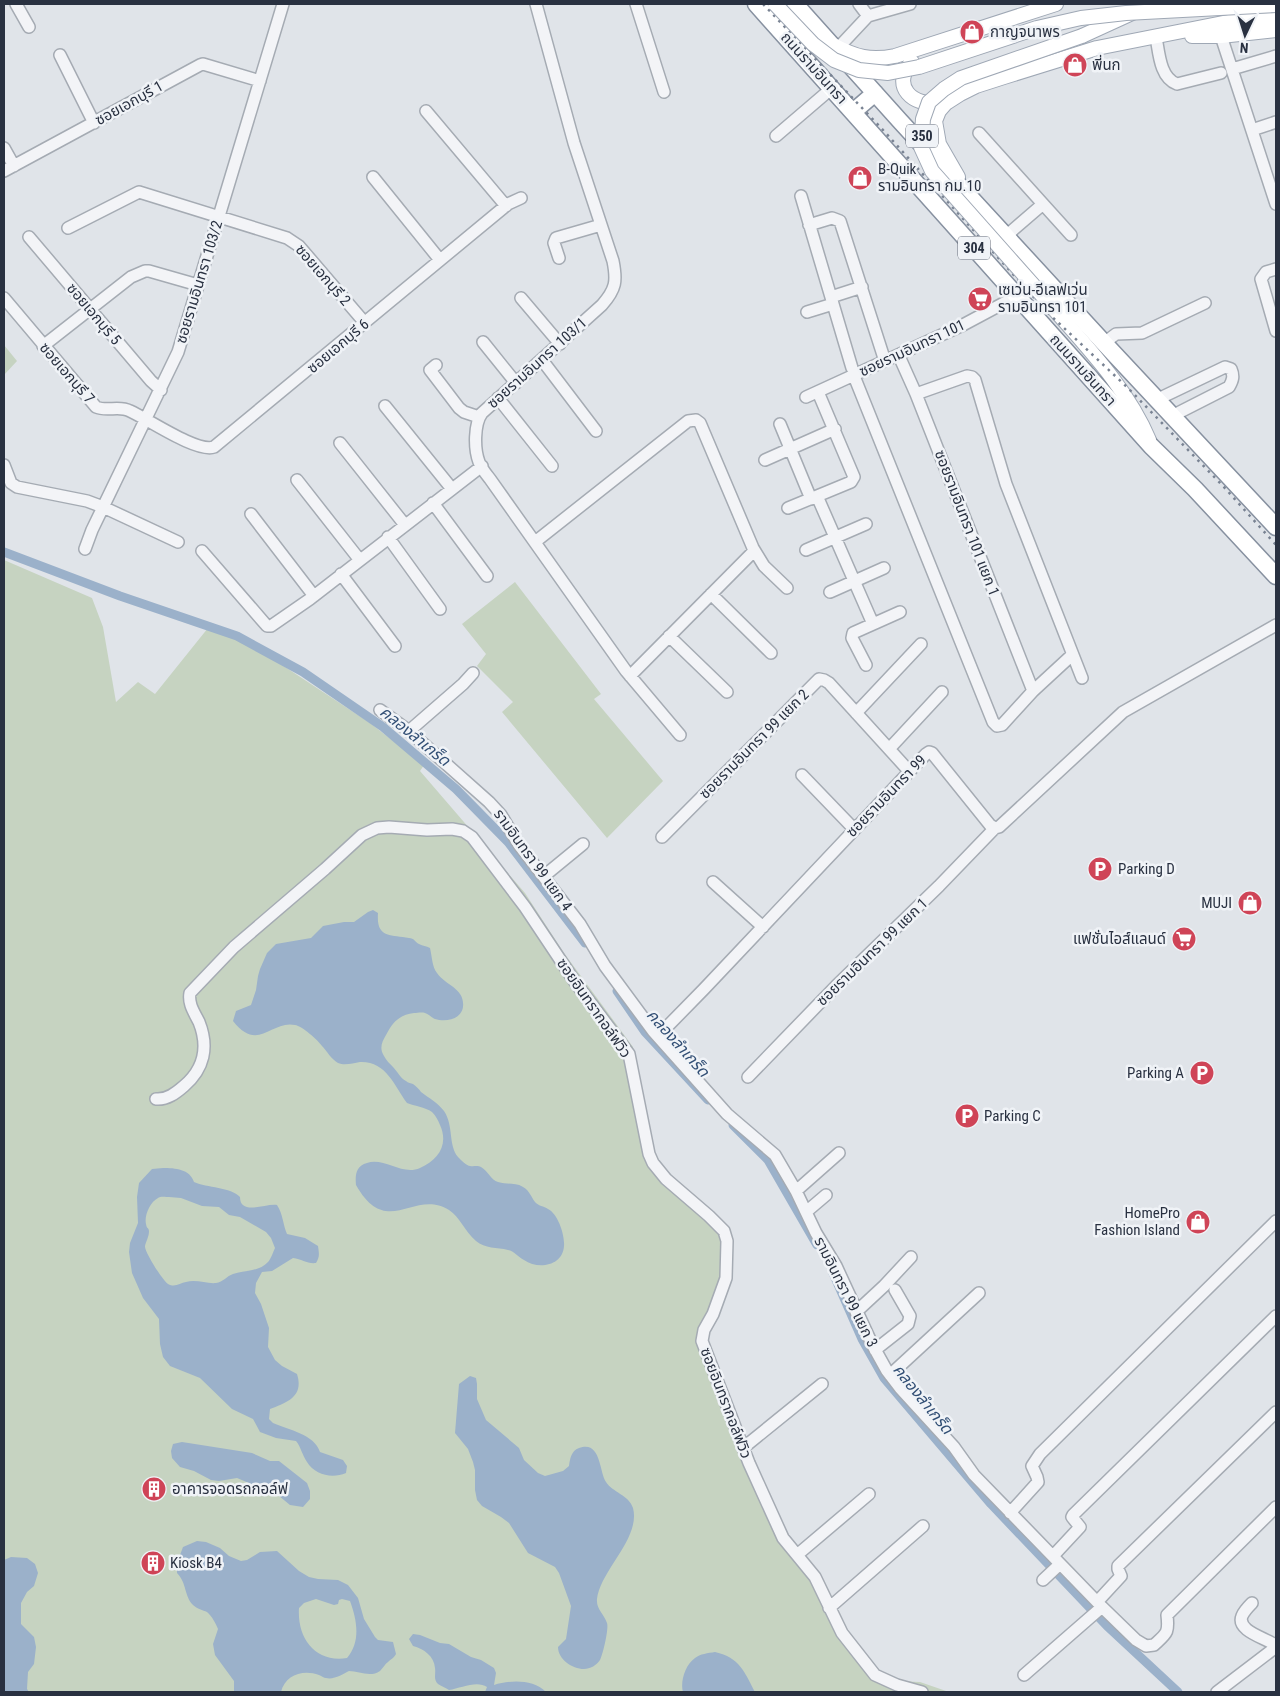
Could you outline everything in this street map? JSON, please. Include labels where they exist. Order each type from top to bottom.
[{"type":"highway","name":"ถนนรามอินทรา","points":[[756,4],[1151,446],[1195,489],[1276,576]]},
{"type":"highway","name":"ถนนรามอินทรา","points":[[795,4],[1156,400],[1276,527]]},
{"type":"highway","points":[[789,40],[808,38],[814,32],[816,26]]},
{"type":"highway","points":[[854,112],[875,93]]},
{"type":"highway","points":[[879,140],[900,121]]},
{"type":"main road","points":[[775,4],[813,44],[834,60],[859,70],[888,73],[919,66],[1037,28],[1081,18],[1126,13],[1276,5]]},
{"type":"main road","points":[[834,46],[863,58],[873,59],[895,56],[1056,4]]},
{"type":"main road","name":"350","points":[[1151,446],[1137,414],[1126,396],[1042,295],[932,171],[921,147],[923,119],[929,102],[944,89],[962,78],[1082,36],[1152,4]]},
{"type":"main road","points":[[927,46],[909,66],[903,80],[906,92],[915,100],[923,103],[946,103],[976,86],[1097,48],[1233,22],[1276,20]]},
{"type":"main road","points":[[1163,36],[1221,36],[1276,30]]},
{"type":"main road","name":"350","points":[[946,103],[939,111],[935,121],[937,139],[969,196]]},
{"type":"street","points":[[16,4],[29,27]]},
{"type":"street","name":"ซอยรามอินทรา 103/2","points":[[85,549],[92,530],[178,352],[283,4]]},
{"type":"street","name":"ซอยรามอินทรา 103/1","points":[[536,4],[574,143],[613,260],[616,275],[613,291],[602,305],[479,417],[476,433],[479,461],[630,676],[680,735]]},
{"type":"street","points":[[636,4],[664,92]]},
{"type":"street","points":[[859,4],[868,16]]},
{"type":"street","points":[[834,46],[868,16],[910,4]]},
{"type":"street","points":[[1163,36],[1165,73],[1172,82],[1177,84],[1276,56]]},
{"type":"street","points":[[1221,36],[1226,71],[1252,130],[1274,189],[1276,204]]},
{"type":"street","points":[[60,55],[94,122]]},
{"type":"street","name":"ซอยเอกบุรี 1","points":[[9,169],[200,65],[203,64],[260,81]]},
{"type":"street","points":[[776,136],[832,88]]},
{"type":"street","points":[[426,111],[506,206]]},
{"type":"street","points":[[1252,130],[1276,122]]},
{"type":"street","points":[[980,133],[1071,235]]},
{"type":"street","points":[[4,148],[9,169]]},
{"type":"street","points":[[373,177],[440,260]]},
{"type":"street","name":"ซอยเอกบุรี 2","points":[[68,228],[139,192],[219,217],[294,241],[365,323]]},
{"type":"street","points":[[801,196],[853,372],[993,722],[997,726],[1002,725],[1033,691],[1072,655]]},
{"type":"street","name":"ซอยเอกบุรี 6","points":[[146,420],[202,448],[210,449],[214,447],[506,206],[521,198]]},
{"type":"street","points":[[1006,236],[1043,204]]},
{"type":"street","points":[[809,225],[832,218],[840,222],[883,355]]},
{"type":"street","points":[[559,258],[554,243],[556,238],[601,225]]},
{"type":"street","name":"ซอยเอกบุรี 5","points":[[28,237],[151,381],[161,390]]},
{"type":"street","points":[[1276,268],[1266,272],[1261,279],[1276,331]]},
{"type":"street","points":[[43,346],[131,276],[145,271],[198,285]]},
{"type":"street","points":[[807,312],[862,288]]},
{"type":"street","name":"ซอยรามอินทรา 101","points":[[806,397],[853,372],[899,356],[1017,296]]},
{"type":"street","name":"ซอยเอกบุรี 7","points":[[4,298],[96,407],[106,409],[123,408],[146,420]]},
{"type":"street","points":[[521,298],[560,344]]},
{"type":"street","points":[[1104,343],[1116,334],[1142,333],[1205,302]]},
{"type":"street","points":[[483,342],[516,383]]},
{"type":"street","name":"ซอยรามอินทรา 101 แยก 1","points":[[899,356],[916,394],[1033,691]]},
{"type":"street","points":[[542,360],[596,431]]},
{"type":"street","points":[[436,365],[430,370],[452,400],[464,412],[479,417]]},
{"type":"street","points":[[1156,400],[1225,367],[1231,369],[1233,379],[1229,387],[1172,416]]},
{"type":"street","points":[[916,394],[967,376],[975,380],[1006,484],[1082,678]]},
{"type":"street","points":[[788,508],[851,482],[854,477],[818,392]]},
{"type":"street","points":[[498,398],[552,466]]},
{"type":"street","points":[[385,406],[452,489]]},
{"type":"street","points":[[535,542],[672,434],[693,420],[700,422],[754,550],[764,566],[787,588]]},
{"type":"street","points":[[780,424],[874,624]]},
{"type":"street","points":[[765,460],[835,429]]},
{"type":"street","points":[[340,443],[404,525]]},
{"type":"street","points":[[4,465],[11,483],[17,487],[87,501],[178,542]]},
{"type":"street","points":[[202,551],[267,626],[275,625],[482,466]]},
{"type":"street","points":[[296,480],[359,560]]},
{"type":"street","points":[[433,503],[487,576]]},
{"type":"street","points":[[251,514],[314,596]]},
{"type":"street","points":[[806,550],[866,524]]},
{"type":"street","points":[[388,537],[440,609]]},
{"type":"street","points":[[630,676],[754,550]]},
{"type":"street","points":[[830,592],[884,568]]},
{"type":"street","points":[[342,574],[395,646]]},
{"type":"street","points":[[711,594],[771,653]]},
{"type":"street","points":[[866,665],[852,636],[853,633],[900,612]]},
{"type":"street","points":[[995,828],[1123,712],[1276,625]]},
{"type":"street","points":[[669,636],[727,692]]},
{"type":"street","points":[[856,713],[921,644]]},
{"type":"street","points":[[409,731],[473,673]]},
{"type":"street","name":"ซอยรามอินทรา 99 แยก 2","points":[[662,837],[819,679],[829,683],[909,771]]},
{"type":"street","points":[[889,749],[942,692]]},
{"type":"street","name":"รามอินทรา 99 แยก 4","points":[[380,710],[409,731],[489,802],[580,924],[606,966],[658,1036]]},
{"type":"street","name":"ซอยรามอินทรา 99","points":[[658,1036],[929,752],[932,753],[990,825],[995,828]]},
{"type":"street","points":[[802,775],[854,829]]},
{"type":"street","name":"ซอยอินทรากอล์ฟวิว","points":[[156,1099],[163,1100],[179,1091],[189,1082],[202,1060],[205,1047],[204,1036],[189,1002],[190,993],[234,947],[325,869],[350,844],[362,835],[377,828],[389,827],[427,830],[452,829],[463,831],[472,837],[524,907],[575,982],[629,1054],[648,1154],[653,1163],[666,1179],[724,1231],[727,1241],[726,1278],[713,1314],[704,1330],[702,1341],[743,1448],[783,1538],[816,1577],[842,1633],[875,1675],[922,1692]]},
{"type":"street","name":"ซอยรามอินทรา 99 แยก 1","points":[[748,1077],[836,986],[947,878],[995,828]]},
{"type":"street","points":[[544,876],[584,844]]},
{"type":"street","points":[[713,882],[763,927]]},
{"type":"street","name":"รามอินทรา 99 แยก 3","points":[[658,1036],[727,1114],[775,1155],[836,1266],[856,1312],[890,1375],[954,1447],[974,1475],[1010,1513],[1052,1568],[1097,1610],[1136,1640],[1146,1646],[1154,1645],[1166,1633],[1169,1625],[1167,1616],[1177,1604],[1276,1507]]},
{"type":"street","points":[[796,1191],[839,1153]]},
{"type":"street","points":[[806,1212],[826,1195]]},
{"type":"street","points":[[1010,1513],[1038,1482],[1032,1466],[1040,1454],[1276,1221]]},
{"type":"street","points":[[856,1312],[911,1257]]},
{"type":"street","points":[[875,1350],[908,1324],[910,1320],[910,1316],[895,1290]]},
{"type":"street","points":[[890,1375],[978,1293]]},
{"type":"street","points":[[1052,1568],[1080,1527],[1073,1515],[1276,1316]]},
{"type":"street","points":[[743,1448],[822,1384]]},
{"type":"street","points":[[1024,1675],[1097,1610],[1121,1576],[1118,1566],[1276,1412]]},
{"type":"street","points":[[797,1555],[869,1494]]},
{"type":"street","points":[[829,1608],[923,1526]]},
{"type":"street","points":[[1217,1692],[1276,1647],[1271,1642],[1244,1627],[1241,1618],[1252,1603]]},
{"type":"green space","points":[[4,345],[17,361],[4,375]]},
{"type":"green space","points":[[4,560],[92,598],[103,627],[116,702],[138,682],[155,694],[208,628],[238,639],[276,661],[370,723],[424,765],[420,771],[525,893],[564,953],[633,1047],[643,1150],[719,1229],[723,1247],[721,1281],[716,1301],[701,1326],[698,1340],[699,1347],[765,1510],[783,1547],[810,1580],[821,1597],[828,1618],[874,1680],[920,1682],[949,1692],[4,1692]]},
{"type":"green space","points":[[515,582],[601,694],[594,699],[663,781],[607,838],[502,712],[513,702],[477,666],[486,654],[462,624]]},
{"type":"water","points":[[373,910],[378,913],[379,927],[386,934],[412,939],[430,948],[435,971],[458,991],[463,1001],[462,1011],[452,1019],[439,1020],[422,1013],[400,1017],[391,1026],[385,1038],[382,1045],[382,1053],[402,1078],[414,1085],[444,1111],[449,1123],[453,1147],[461,1160],[469,1166],[481,1167],[496,1181],[523,1187],[529,1192],[536,1203],[555,1215],[562,1231],[564,1246],[563,1253],[555,1262],[536,1265],[510,1251],[480,1244],[453,1213],[436,1205],[424,1205],[390,1211],[379,1209],[367,1201],[356,1185],[356,1174],[363,1164],[380,1162],[413,1170],[426,1165],[437,1156],[443,1139],[435,1115],[426,1109],[407,1103],[388,1075],[376,1065],[360,1062],[338,1063],[314,1037],[298,1026],[286,1025],[257,1035],[242,1030],[233,1021],[236,1011],[251,1005],[260,969],[267,953],[276,944],[311,938],[323,926],[354,922]]},
{"type":"water","points":[[168,1168],[182,1170],[189,1174],[194,1182],[231,1191],[240,1197],[241,1203],[244,1206],[277,1205],[287,1234],[305,1238],[318,1246],[319,1257],[316,1263],[293,1258],[272,1271],[262,1272],[256,1283],[255,1293],[269,1328],[268,1347],[275,1360],[297,1374],[299,1382],[293,1397],[283,1404],[270,1409],[269,1419],[273,1423],[307,1437],[317,1446],[320,1452],[343,1460],[347,1466],[346,1473],[330,1476],[314,1470],[305,1459],[296,1441],[276,1438],[260,1432],[253,1419],[232,1409],[200,1378],[170,1366],[163,1357],[160,1344],[159,1319],[143,1298],[132,1273],[129,1252],[130,1243],[138,1223],[137,1197],[139,1183],[152,1169]],"holes":[[[159,1197],[181,1198],[202,1206],[219,1207],[229,1215],[240,1217],[266,1232],[275,1248],[269,1261],[260,1268],[233,1274],[216,1283],[194,1281],[175,1285],[168,1284],[154,1266],[145,1249],[149,1235],[146,1217],[150,1206]]]},
{"type":"water","points":[[470,1376],[476,1378],[477,1399],[486,1420],[519,1448],[524,1460],[538,1473],[545,1476],[563,1471],[569,1466],[571,1456],[576,1449],[592,1448],[598,1458],[606,1482],[628,1500],[633,1508],[634,1519],[631,1531],[626,1543],[605,1577],[597,1599],[599,1609],[607,1623],[607,1630],[600,1660],[591,1667],[579,1669],[566,1663],[560,1656],[558,1647],[566,1639],[571,1606],[555,1567],[528,1553],[509,1523],[482,1506],[477,1500],[473,1462],[468,1449],[455,1433],[459,1384]]},
{"type":"water","points":[[182,1442],[252,1453],[270,1461],[279,1461],[307,1483],[310,1499],[303,1507],[290,1505],[273,1491],[263,1489],[237,1478],[219,1481],[211,1480],[194,1471],[180,1467],[172,1458],[171,1451],[173,1444]]},
{"type":"water","points":[[197,1541],[206,1542],[241,1561],[247,1560],[260,1552],[277,1551],[299,1571],[309,1577],[338,1580],[348,1585],[358,1598],[364,1619],[375,1637],[378,1640],[393,1642],[396,1654],[380,1671],[372,1674],[349,1671],[332,1678],[324,1678],[313,1673],[301,1673],[286,1681],[281,1692],[234,1692],[234,1681],[215,1655],[213,1644],[218,1629],[207,1612],[196,1608],[190,1601],[177,1573],[177,1563],[183,1547]],"holes":[[[316,1599],[334,1605],[338,1604],[339,1600],[342,1599],[350,1601],[356,1623],[356,1638],[347,1658],[336,1659],[326,1657],[317,1652],[310,1646],[301,1629],[299,1608],[304,1603]]]},
{"type":"water","points":[[11,1557],[27,1558],[35,1564],[38,1573],[34,1586],[27,1592],[21,1603],[21,1624],[34,1637],[36,1647],[34,1664],[28,1672],[27,1689],[29,1692],[4,1692],[4,1560]]},
{"type":"water","points":[[413,1634],[449,1644],[494,1668],[496,1673],[494,1685],[507,1682],[521,1682],[535,1685],[546,1692],[485,1692],[487,1687],[479,1684],[449,1690],[436,1682],[433,1660],[425,1651],[413,1646],[409,1639]]},
{"type":"water","points":[[715,1652],[730,1658],[740,1666],[755,1692],[683,1692],[684,1674],[691,1661],[704,1654]]},
{"type":"waterway","name":"คลองลำเกร็ด","points":[[4,552],[120,596],[237,636],[303,672],[383,727],[456,789],[508,842],[585,943]]},
{"type":"waterway","name":"คลองลำเกร็ด","points":[[617,991],[645,1032],[708,1100]]},
{"type":"waterway","name":"คลองลำเกร็ด","points":[[733,1125],[768,1160],[817,1245]]},
{"type":"waterway","name":"คลองลำเกร็ด","points":[[833,1273],[862,1339],[884,1378],[991,1504],[1107,1626],[1178,1692]]},
{"type":"railway","points":[[763,4],[883,130],[1048,313],[1128,388],[1223,486],[1276,545]]},
{"type":"place","name":"กาญจนาพร","points":[[972,32]]},
{"type":"place","name":"พี่นก","points":[[1075,65]]},
{"type":"place","name":"B-Quik รามอินทรา กม.10","points":[[860,178]]},
{"type":"place","name":"เซเว่น-อีเลฟเว่น รามอินทรา 101","points":[[980,299]]},
{"type":"place","name":"Parking D","points":[[1100,869]]},
{"type":"place","name":"MUJI","points":[[1250,903]]},
{"type":"place","name":"แฟชั่นไอส์แลนด์","points":[[1184,939]]},
{"type":"place","name":"Parking A","points":[[1202,1073]]},
{"type":"place","name":"Parking C","points":[[967,1116]]},
{"type":"place","name":"HomePro Fashion Island","points":[[1198,1222]]},
{"type":"place","name":"อาคารจอดรถกอล์ฟ","points":[[154,1489]]},
{"type":"place","name":"Kiosk B4","points":[[153,1563]]}]
